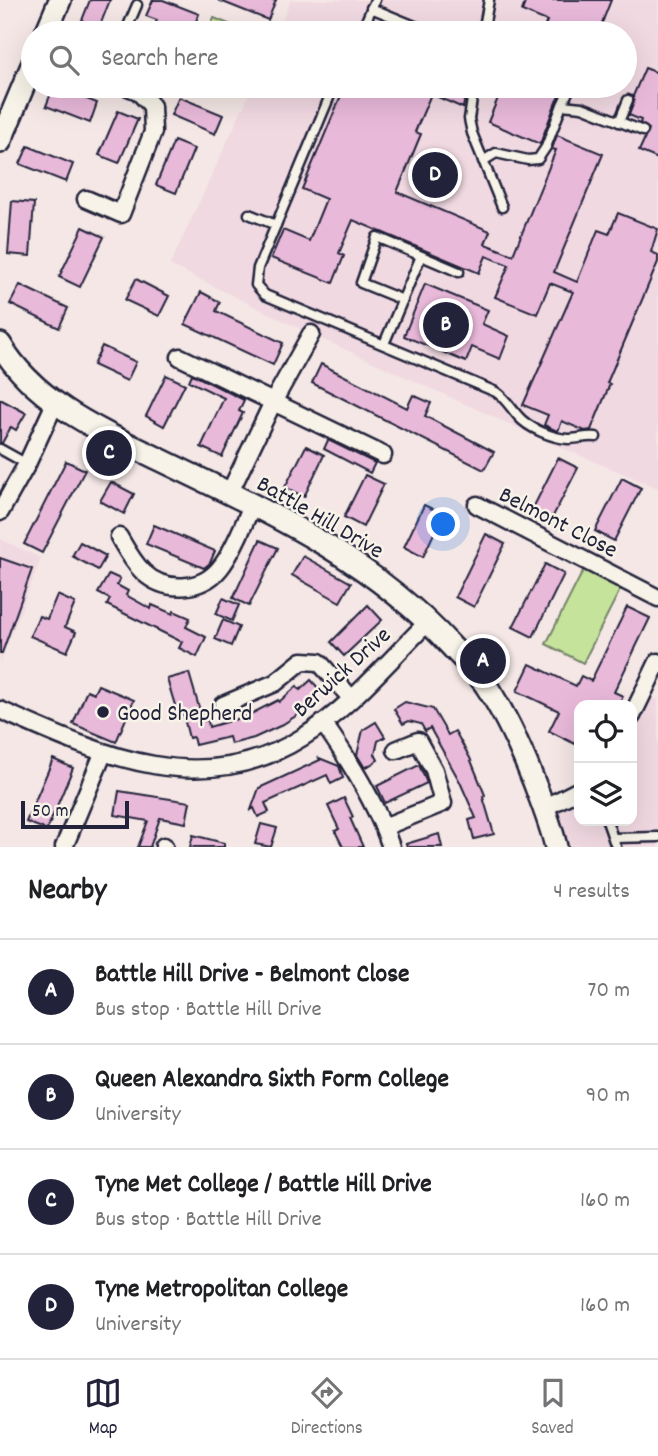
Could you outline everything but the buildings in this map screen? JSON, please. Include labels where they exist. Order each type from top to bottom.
[{"type":"street","points":[[51,21],[60,0]]},
{"type":"street","points":[[0,142],[21,92]]},
{"type":"street","points":[[86,199],[121,214],[153,132],[152,106],[145,98]]},
{"type":"street","points":[[229,494],[273,402],[311,334]]},
{"type":"street","name":"Battle Hill Drive","points":[[0,344],[22,375],[55,403],[121,440],[325,542],[382,581],[429,621],[484,682],[506,717],[544,808],[556,847]]},
{"type":"street","points":[[180,357],[383,455]]},
{"type":"street","points":[[0,512],[27,464],[55,403]]},
{"type":"street","points":[[119,537],[145,574],[163,583],[187,588],[205,581],[221,568],[252,505]]},
{"type":"street","name":"Belmont Close","points":[[477,505],[658,598]]},
{"type":"street","name":"Berwick Drive","points":[[0,710],[103,754],[150,766],[220,768],[261,758],[302,738],[351,698],[429,621]]},
{"type":"street","points":[[223,705],[275,683],[302,661],[319,662],[351,698]]},
{"type":"street","points":[[637,706],[658,662]]},
{"type":"street","points":[[323,723],[344,752],[384,827],[391,847]]},
{"type":"street","points":[[384,827],[443,803],[434,770],[418,741],[396,750]]},
{"type":"street","points":[[64,847],[103,754]]},
{"type":"street","points":[[544,808],[574,793]]},
{"type":"lane","points":[[485,21],[489,0]]},
{"type":"lane","points":[[366,21],[373,4],[408,21]]},
{"type":"lane","points":[[130,21],[137,5]]},
{"type":"lane","points":[[329,98],[258,268],[254,281],[256,285],[265,295],[496,392],[507,400],[518,417],[529,425],[568,439],[596,437]]},
{"type":"lane","points":[[472,98],[469,119],[502,207]]},
{"type":"lane","points":[[484,161],[496,153],[528,160],[538,159],[546,147],[565,98]]},
{"type":"lane","points":[[619,122],[628,100]]},
{"type":"lane","points":[[562,105],[582,107],[643,131]]},
{"type":"lane","points":[[249,214],[276,225]]},
{"type":"lane","points":[[403,300],[361,283],[377,237],[459,272]]},
{"type":"lane","points":[[384,344],[421,256]]},
{"type":"lane","points":[[311,334],[318,318]]},
{"type":"lane","points":[[0,449],[27,464]]},
{"type":"lane","points":[[615,842],[658,837]]},
{"type":"shaded area","points":[[291,0],[658,0],[658,488],[562,448],[311,334],[170,265],[247,98],[637,98],[637,21],[282,21]]},
{"type":"shaded area","points":[[0,539],[41,558],[0,663]]},
{"type":"shaded area","points":[[646,699],[658,699],[658,847],[564,847],[552,807],[574,797],[574,826],[637,826],[637,717]]},
{"type":"green space","points":[[585,567],[622,586],[583,663],[546,644]]},
{"type":"place","name":"Tyne Metropolitan College","points":[[435,175]]},
{"type":"place","name":"Queen Alexandra Sixth Form College","points":[[446,325]]},
{"type":"place","name":"Tyne Met College / Battle Hill Drive","points":[[109,453]]},
{"type":"place","name":"Battle Hill Drive - Belmont Close","points":[[483,661]]},
{"type":"place","name":"Good Shepherd","points":[[103,712]]}]
